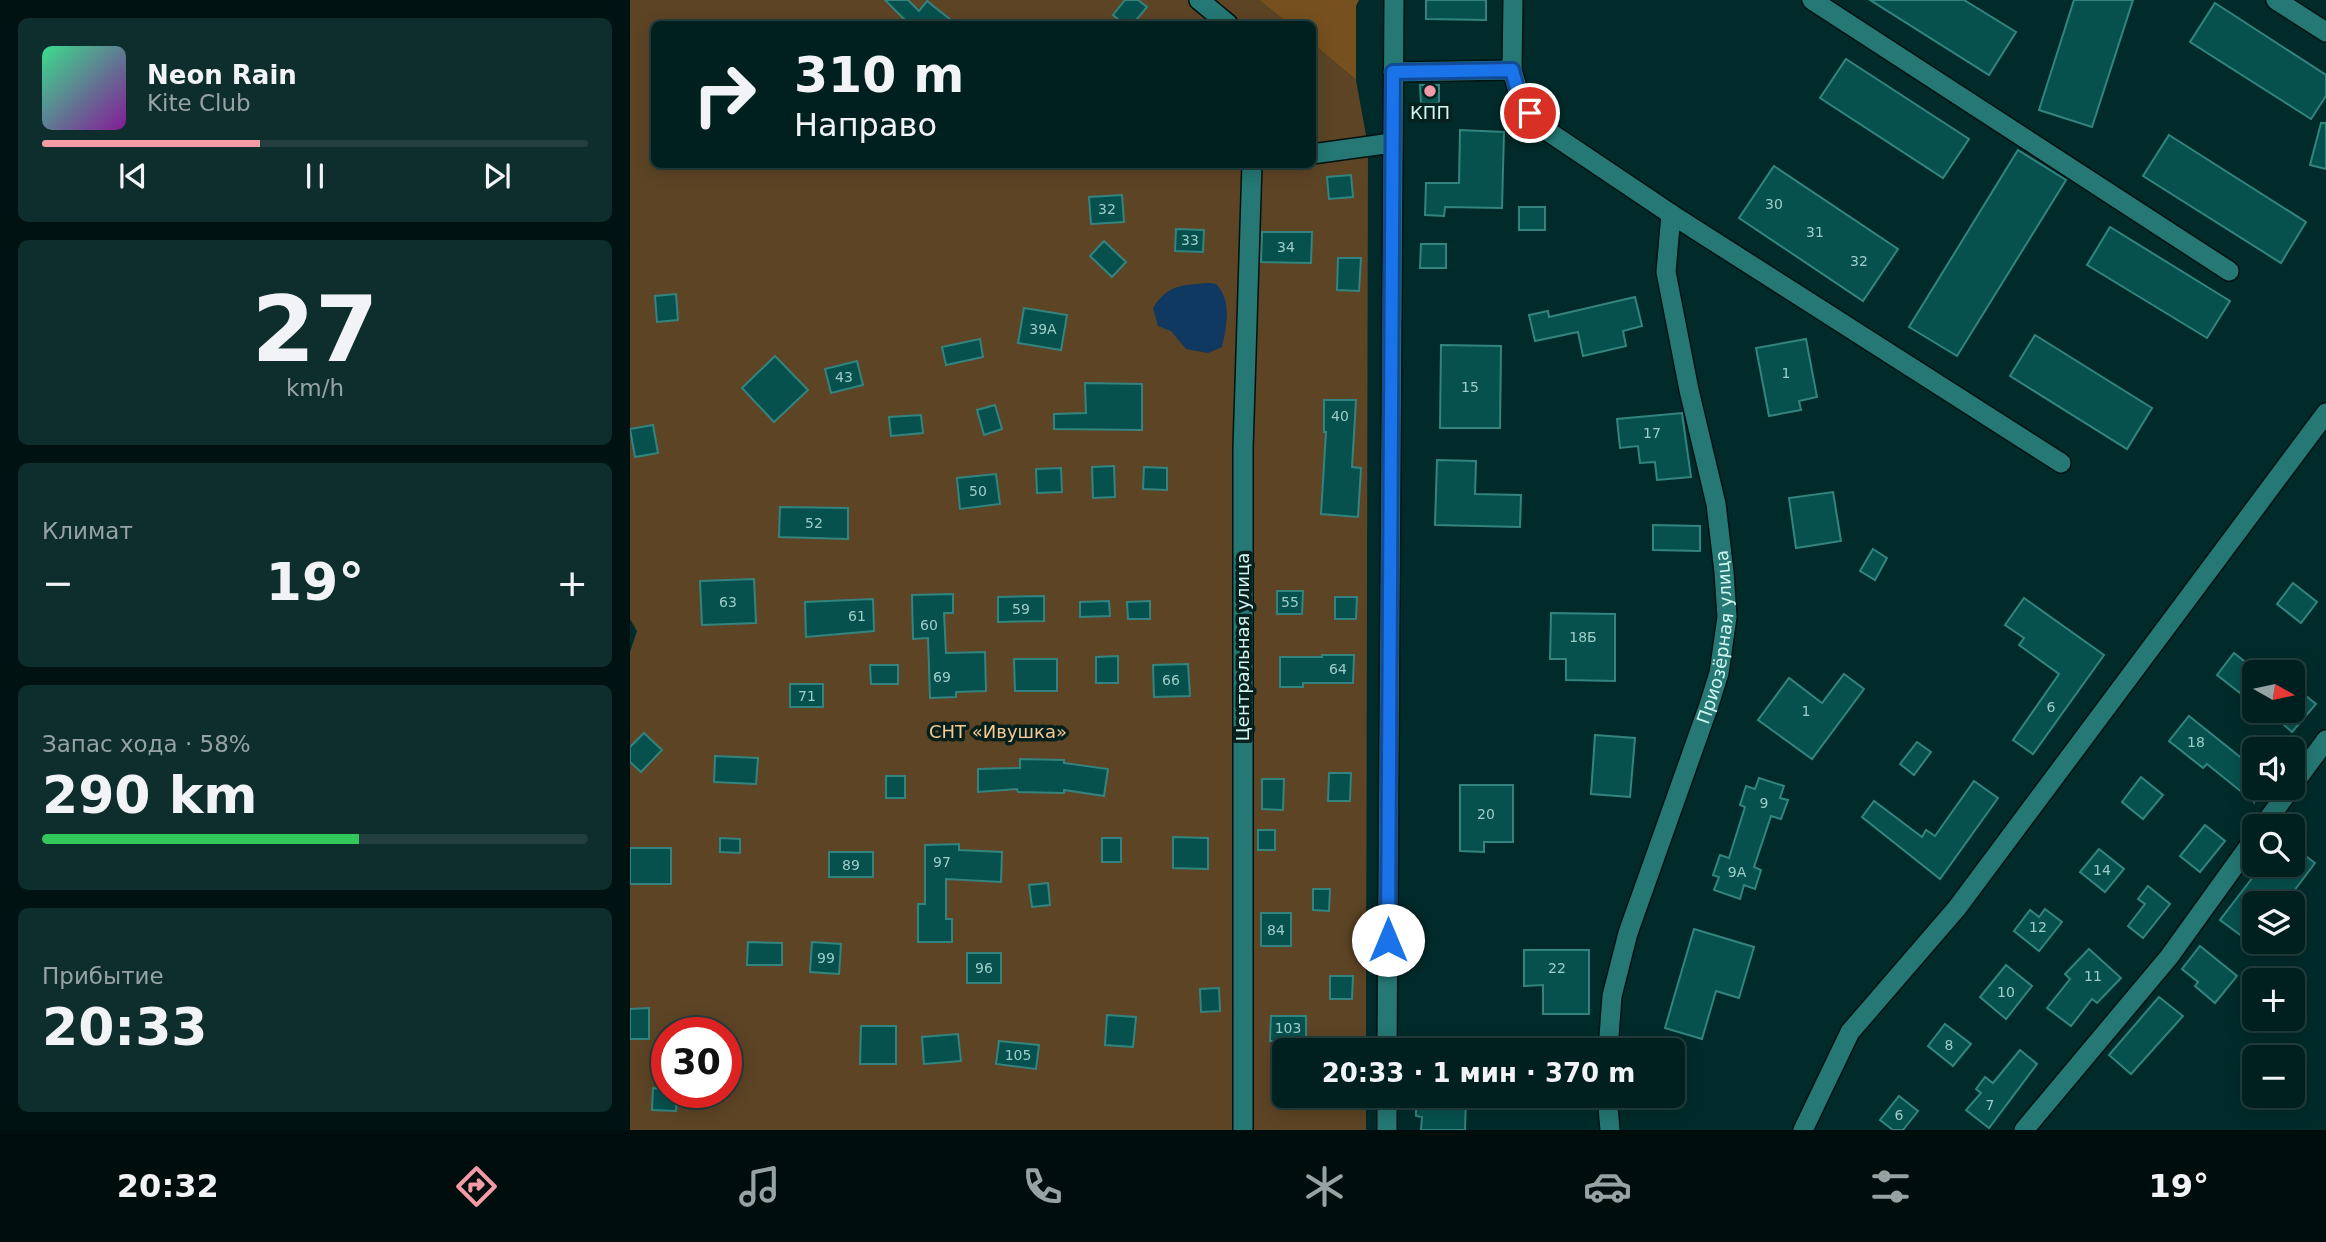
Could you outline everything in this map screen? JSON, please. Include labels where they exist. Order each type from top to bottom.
[{"type":"street","points":[[1199,0],[1224,21]]},
{"type":"street","points":[[1387,1038],[1394,0]]},
{"type":"street","points":[[1513,0],[1512,70],[1520,99],[1540,126],[1671,214],[2061,463]]},
{"type":"street","points":[[1812,0],[2229,271]]},
{"type":"street","points":[[2276,0],[2326,32]]},
{"type":"street","points":[[1393,72],[1512,70]]},
{"type":"street","points":[[1316,153],[1392,143]]},
{"type":"street","name":"Центральная улица","points":[[1243,1130],[1243,449],[1252,168]]},
{"type":"street","name":"Приозёрная улица","points":[[1609,1038],[1612,996],[1628,933],[1719,673],[1727,617],[1716,504],[1689,390],[1666,272],[1671,214]]},
{"type":"street","points":[[1803,1130],[1850,1032],[1957,908],[2326,413]]},
{"type":"street","points":[[2305,769],[2326,740]]},
{"type":"street","points":[[2024,1130],[2169,957],[2242,856]]},
{"type":"street","points":[[1387,1108],[1387,1130]]},
{"type":"street","points":[[1608,1108],[1610,1130]]},
{"type":"green space","name":"СНТ «Ивушка»","points":[[630,0],[1259,0],[1285,21],[651,21],[651,168],[1316,168],[1316,47],[1356,80],[1368,146],[1366,1038],[1272,1038],[1272,1108],[1366,1108],[1366,1130],[630,1130],[630,652],[637,631],[630,619]]},
{"type":"shaded area","points":[[1259,0],[1359,0],[1356,6],[1356,80],[1316,47],[1316,21],[1285,21]]},
{"type":"water","points":[[1216,284],[1221,290],[1227,314],[1222,347],[1208,353],[1186,349],[1171,331],[1158,326],[1153,308],[1170,290],[1184,285]]},
{"type":"building","points":[[885,0],[908,0],[919,11],[927,1],[952,21],[906,21]]},
{"type":"building","points":[[1125,0],[1138,0],[1147,7],[1135,21],[1120,21],[1113,15]]},
{"type":"building","points":[[1426,0],[1486,0],[1486,20],[1426,19]]},
{"type":"building","points":[[1870,0],[1964,0],[2016,32],[1989,75]]},
{"type":"building","points":[[2074,0],[2133,0],[2092,127],[2039,110]]},
{"type":"building","points":[[2215,3],[2326,75],[2326,96],[2311,119],[2190,42]]},
{"type":"building","points":[[1846,59],[1969,139],[1943,178],[1820,98]]},
{"type":"building","name":"КПП","points":[[1420,85],[1439,85],[1439,103],[1421,103]]},
{"type":"building","points":[[2321,123],[2326,123],[2326,169],[2310,165]]},
{"type":"building","points":[[1460,130],[1504,132],[1502,208],[1445,207],[1444,216],[1425,215],[1426,183],[1459,183]]},
{"type":"building","points":[[2169,135],[2306,222],[2281,263],[2143,176]]},
{"type":"building","points":[[2018,150],[2066,180],[1957,356],[1909,327]]},
{"type":"building","points":[[1774,166],[1898,249],[1863,301],[1739,218]]},
{"type":"building","points":[[1351,175],[1353,197],[1329,199],[1327,177]]},
{"type":"building","points":[[1122,195],[1124,222],[1091,224],[1089,197]]},
{"type":"building","points":[[1519,207],[1545,207],[1545,230],[1519,230]]},
{"type":"building","points":[[2110,227],[2230,301],[2207,338],[2087,265]]},
{"type":"building","points":[[1176,229],[1204,230],[1203,252],[1175,251]]},
{"type":"building","points":[[1262,232],[1312,232],[1311,263],[1261,262]]},
{"type":"building","points":[[1104,241],[1126,262],[1112,277],[1090,256]]},
{"type":"building","points":[[1421,244],[1446,244],[1446,268],[1420,268]]},
{"type":"building","points":[[1338,258],[1361,258],[1359,291],[1337,290]]},
{"type":"building","points":[[676,294],[678,320],[657,322],[655,296]]},
{"type":"building","points":[[1635,297],[1642,326],[1623,331],[1626,346],[1583,356],[1578,332],[1535,341],[1529,315],[1548,311],[1549,317]]},
{"type":"building","points":[[1024,308],[1067,315],[1061,350],[1018,343]]},
{"type":"building","points":[[2035,335],[2152,408],[2127,449],[2010,376]]},
{"type":"building","points":[[980,339],[983,357],[946,365],[942,347]]},
{"type":"building","points":[[1806,339],[1817,397],[1799,401],[1801,410],[1769,416],[1756,348]]},
{"type":"building","points":[[1441,345],[1501,346],[1500,428],[1440,428]]},
{"type":"building","points":[[775,356],[808,390],[774,422],[742,388]]},
{"type":"building","points":[[857,361],[863,385],[831,393],[825,369]]},
{"type":"building","points":[[1085,383],[1142,384],[1142,430],[1054,429],[1054,414],[1086,413]]},
{"type":"building","points":[[1324,400],[1356,400],[1352,467],[1361,468],[1358,517],[1321,514],[1326,432]]},
{"type":"building","points":[[995,405],[1002,429],[984,435],[977,410]]},
{"type":"building","points":[[1682,413],[1691,477],[1657,480],[1655,462],[1640,463],[1638,446],[1620,448],[1617,419]]},
{"type":"building","points":[[921,415],[923,433],[891,436],[889,417]]},
{"type":"building","points":[[653,425],[658,453],[635,457],[630,429]]},
{"type":"building","points":[[1437,460],[1476,461],[1475,494],[1521,495],[1520,527],[1435,525]]},
{"type":"building","points":[[1114,466],[1115,497],[1093,498],[1092,467]]},
{"type":"building","points":[[1144,467],[1167,468],[1167,490],[1143,489]]},
{"type":"building","points":[[1061,468],[1062,492],[1037,493],[1036,469]]},
{"type":"building","points":[[996,474],[1000,504],[960,509],[957,478]]},
{"type":"building","points":[[1833,492],[1841,541],[1796,548],[1789,498]]},
{"type":"building","points":[[780,507],[848,508],[848,539],[779,537]]},
{"type":"building","points":[[1653,525],[1700,526],[1700,551],[1653,550]]},
{"type":"building","points":[[1873,549],[1887,558],[1875,580],[1860,571]]},
{"type":"building","points":[[754,579],[756,623],[702,625],[700,581]]},
{"type":"building","points":[[2293,583],[2317,602],[2301,623],[2277,604]]},
{"type":"building","points":[[1277,591],[1303,591],[1302,614],[1277,614]]},
{"type":"building","points":[[953,594],[953,613],[944,613],[946,653],[985,652],[986,691],[956,692],[956,697],[930,698],[928,638],[913,639],[912,595]]},
{"type":"building","points":[[1044,596],[1044,621],[998,622],[998,597]]},
{"type":"building","points":[[1335,597],[1357,597],[1356,619],[1335,619]]},
{"type":"building","points":[[2024,598],[2104,655],[2033,754],[2013,740],[2059,674],[2019,645],[2024,638],[2005,625]]},
{"type":"building","points":[[873,599],[874,631],[806,637],[805,602]]},
{"type":"building","points":[[1109,601],[1110,616],[1080,617],[1080,602]]},
{"type":"building","points":[[1150,601],[1150,619],[1128,619],[1127,602]]},
{"type":"building","points":[[1551,613],[1615,614],[1615,681],[1566,680],[1566,659],[1550,659]]},
{"type":"building","points":[[2234,653],[2243,660],[2242,694],[2217,675]]},
{"type":"building","points":[[1354,655],[1353,683],[1303,683],[1303,687],[1280,687],[1280,657]]},
{"type":"building","points":[[1118,656],[1118,683],[1096,683],[1096,657]]},
{"type":"building","points":[[1014,659],[1057,659],[1057,691],[1015,691]]},
{"type":"building","points":[[1188,664],[1190,696],[1154,697],[1153,665]]},
{"type":"building","points":[[870,665],[898,665],[898,684],[871,684]]},
{"type":"building","points":[[1844,674],[1864,689],[1812,759],[1758,720],[1789,678],[1822,703]]},
{"type":"building","points":[[790,684],[823,684],[823,707],[790,707]]},
{"type":"building","points":[[2305,695],[2316,704],[2305,717]]},
{"type":"building","points":[[2189,716],[2242,758],[2242,792],[2207,764],[2203,768],[2169,741]]},
{"type":"building","points":[[2282,723],[2300,723],[2292,732]]},
{"type":"building","points":[[644,733],[662,750],[641,772],[630,762],[630,747]]},
{"type":"building","points":[[1595,735],[1635,738],[1630,797],[1591,794]]},
{"type":"building","points":[[1917,742],[1931,752],[1914,775],[1900,764]]},
{"type":"building","points":[[715,756],[758,758],[756,784],[714,782]]},
{"type":"building","points":[[1020,759],[1064,760],[1064,763],[1108,769],[1104,796],[1064,790],[1064,793],[1018,792],[1017,789],[978,792],[978,769],[1020,768]]},
{"type":"building","points":[[1329,773],[1351,773],[1350,801],[1328,801]]},
{"type":"building","points":[[886,776],[905,776],[905,798],[886,798]]},
{"type":"building","points":[[2141,777],[2163,795],[2143,819],[2122,802]]},
{"type":"building","points":[[1759,778],[1784,786],[1780,798],[1788,800],[1781,819],[1771,816],[1754,867],[1761,870],[1755,889],[1744,885],[1740,899],[1714,890],[1719,877],[1713,875],[1720,855],[1729,858],[1745,807],[1740,805],[1746,786],[1755,789]]},
{"type":"building","points":[[1262,779],[1284,779],[1283,810],[1262,809]]},
{"type":"building","points":[[1974,781],[1998,798],[1940,879],[1862,817],[1874,801],[1922,837],[1926,830],[1935,836]]},
{"type":"building","points":[[1460,785],[1513,785],[1513,842],[1484,842],[1484,852],[1460,851]]},
{"type":"building","points":[[2205,825],[2225,841],[2200,872],[2180,856]]},
{"type":"building","points":[[1258,830],[1275,830],[1275,850],[1258,850]]},
{"type":"building","points":[[1173,837],[1208,838],[1208,869],[1173,868]]},
{"type":"building","points":[[720,838],[740,839],[740,853],[720,852]]},
{"type":"building","points":[[1102,838],[1121,838],[1121,862],[1102,862]]},
{"type":"building","points":[[959,844],[959,850],[1002,852],[1001,882],[946,879],[946,919],[952,919],[952,942],[918,942],[918,904],[925,904],[925,845]]},
{"type":"building","points":[[630,848],[671,848],[671,884],[630,884]]},
{"type":"building","points":[[2099,849],[2124,869],[2105,892],[2080,872]]},
{"type":"building","points":[[829,852],[873,852],[873,877],[829,877]]},
{"type":"building","points":[[2305,856],[2315,863],[2305,876]]},
{"type":"building","points":[[2253,877],[2304,877],[2294,891],[2242,891]]},
{"type":"building","points":[[1048,883],[1050,905],[1032,907],[1029,885]]},
{"type":"building","points":[[2148,886],[2170,904],[2143,938],[2128,926],[2145,904],[2138,899]]},
{"type":"building","points":[[1313,889],[1330,889],[1329,911],[1313,910]]},
{"type":"building","points":[[2242,891],[2242,936],[2220,920]]},
{"type":"building","points":[[2045,909],[2062,922],[2039,951],[2014,931],[2030,910],[2039,917]]},
{"type":"building","points":[[1261,913],[1291,913],[1291,946],[1261,946]]},
{"type":"building","points":[[1694,929],[1754,947],[1739,998],[1716,991],[1702,1039],[1665,1028]]},
{"type":"building","points":[[748,942],[782,943],[782,965],[747,965]]},
{"type":"building","points":[[812,942],[841,944],[839,974],[810,972]]},
{"type":"building","points":[[2200,946],[2237,976],[2215,1003],[2195,986],[2198,982],[2182,969]]},
{"type":"building","points":[[2089,949],[2121,978],[2097,1003],[2092,999],[2071,1026],[2047,1008],[2070,979],[2065,974]]},
{"type":"building","points":[[1524,950],[1589,950],[1589,1014],[1543,1014],[1543,985],[1524,986]]},
{"type":"building","points":[[967,953],[1001,953],[1001,983],[967,983]]},
{"type":"building","points":[[2006,965],[2032,986],[2006,1019],[1980,997]]},
{"type":"building","points":[[1330,976],[1353,976],[1352,999],[1330,999]]},
{"type":"building","points":[[1219,988],[1220,1011],[1201,1012],[1200,989]]},
{"type":"building","points":[[2159,997],[2183,1016],[2131,1074],[2109,1055]]},
{"type":"building","points":[[649,1008],[649,1039],[630,1039],[630,1009]]},
{"type":"building","points":[[1107,1015],[1136,1017],[1133,1047],[1105,1045]]},
{"type":"building","points":[[1271,1016],[1306,1016],[1306,1038],[1272,1038],[1270,1041]]},
{"type":"building","points":[[1945,1024],[1971,1044],[1953,1066],[1928,1046]]},
{"type":"building","points":[[861,1026],[896,1026],[896,1064],[860,1064]]},
{"type":"building","points":[[958,1034],[961,1061],[924,1064],[922,1037]]},
{"type":"building","points":[[999,1041],[1039,1045],[1036,1069],[996,1064]]},
{"type":"building","points":[[2020,1050],[2037,1064],[1989,1128],[1966,1110],[1981,1093],[1976,1089],[1985,1077],[1993,1083]]},
{"type":"building","points":[[1899,1096],[1918,1111],[1903,1130],[1893,1130],[1880,1120]]},
{"type":"building","points":[[652,1108],[676,1108],[676,1111]]},
{"type":"building","points":[[1416,1108],[1466,1108],[1465,1130],[1421,1130],[1422,1117],[1416,1116]]},
{"type":"place","name":"КПП","points":[[1430,91]]},
{"type":"route","points":[[1388,940],[1393,72],[1512,70],[1520,99],[1530,113]]}]
